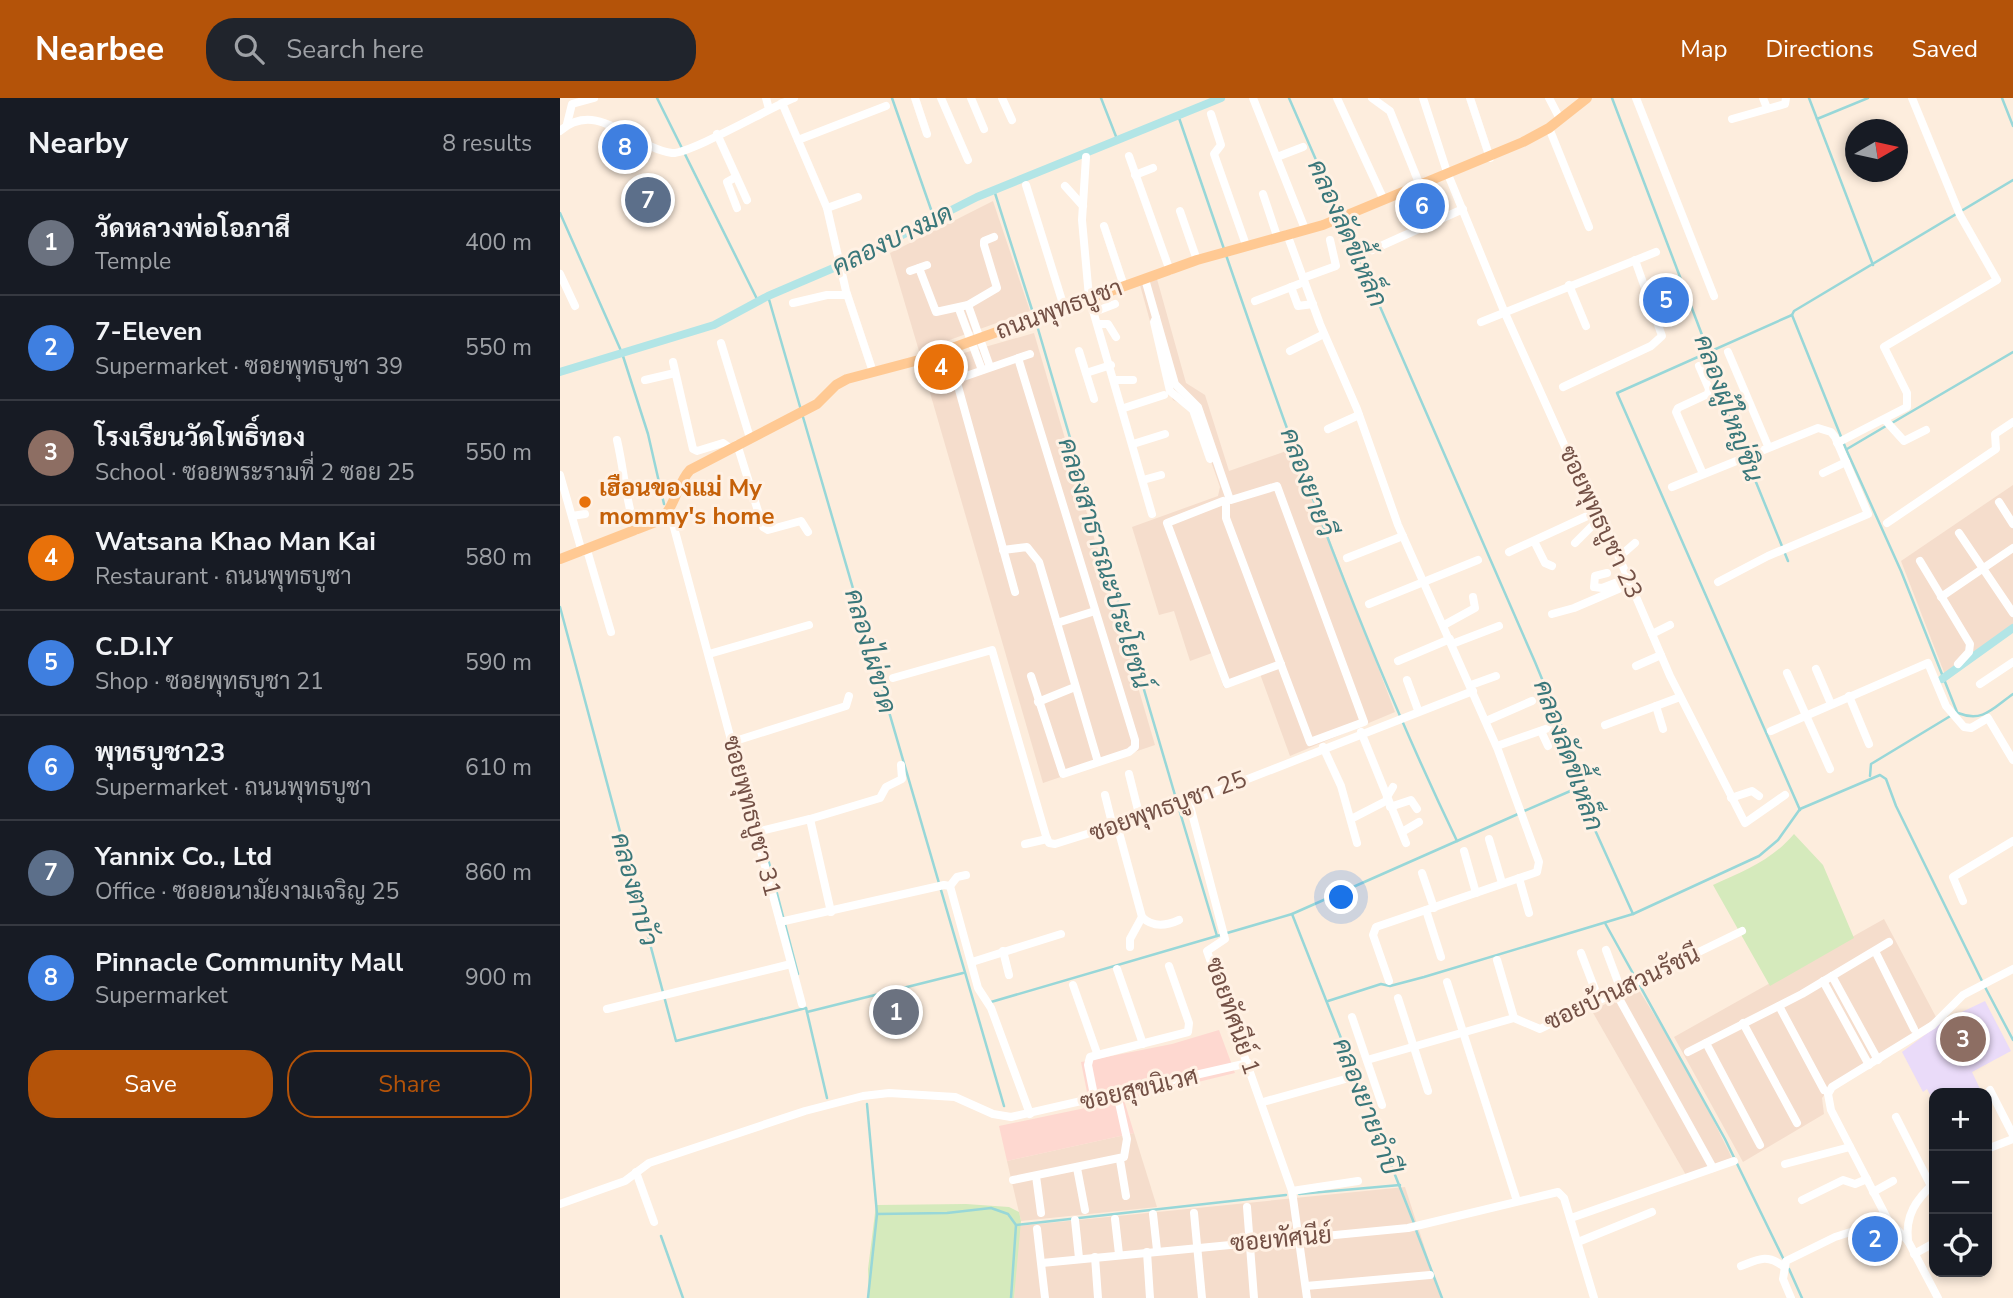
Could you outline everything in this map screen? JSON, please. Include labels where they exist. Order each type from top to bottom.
[{"type":"main road","name":"ถนนพุทธบูชา","points":[[670,509],[677,487],[690,470],[817,404],[841,381],[919,360],[1197,260],[1323,225],[1419,183],[1490,158],[1549,128],[1587,98]]},
{"type":"main road","points":[[560,559],[658,521],[670,509]]},
{"type":"street","points":[[563,127],[590,118],[605,122],[655,147],[677,152],[690,148],[773,103],[794,98]]},
{"type":"street","points":[[915,98],[927,134]]},
{"type":"street","points":[[941,98],[968,160]]},
{"type":"street","points":[[971,98],[984,129]]},
{"type":"street","points":[[1002,98],[1012,120]]},
{"type":"street","points":[[1253,98],[1305,229]]},
{"type":"street","points":[[1337,98],[1382,198]]},
{"type":"street","points":[[1372,98],[1390,111],[1405,159],[1419,183]]},
{"type":"street","name":"ซอยพุทธบูชา 23","points":[[1423,98],[1447,172],[1504,311],[1619,557],[1680,697],[1731,799],[1745,822],[1785,795]]},
{"type":"street","points":[[1470,98],[1490,158]]},
{"type":"street","points":[[1549,98],[1560,118]]},
{"type":"street","points":[[1636,98],[1714,296]]},
{"type":"street","points":[[1763,98],[1767,108]]},
{"type":"street","points":[[1732,118],[1785,104],[1786,98]]},
{"type":"street","points":[[1838,443],[1886,421],[1907,407],[1909,401],[1884,347],[1997,280],[1958,211],[1912,98]]},
{"type":"street","points":[[563,127],[572,104],[592,99],[590,118]]},
{"type":"street","points":[[773,103],[798,140],[827,208],[847,293],[873,372]]},
{"type":"street","points":[[798,140],[886,106]]},
{"type":"street","points":[[1210,114],[1221,145],[1214,155],[1246,245]]},
{"type":"street","points":[[1549,128],[1590,226]]},
{"type":"street","points":[[717,134],[747,200]]},
{"type":"street","points":[[1277,157],[1303,147]]},
{"type":"street","points":[[1129,156],[1170,271]]},
{"type":"street","points":[[1086,157],[1083,206],[1090,297],[1153,514]]},
{"type":"street","points":[[1135,175],[1153,168]]},
{"type":"street","points":[[736,177],[727,181],[737,208]]},
{"type":"street","points":[[1026,185],[1064,307]]},
{"type":"street","points":[[1065,186],[1083,206]]},
{"type":"street","points":[[1263,194],[1282,235],[1298,283],[1313,304],[1359,415],[1403,536],[1497,746],[1526,820],[1539,868],[1519,878],[1381,924],[1373,930],[1389,981]]},
{"type":"street","points":[[827,208],[858,197]]},
{"type":"street","points":[[1372,250],[1462,209]]},
{"type":"street","points":[[1180,211],[1197,260]]},
{"type":"street","points":[[1104,226],[1124,286]]},
{"type":"street","points":[[919,268],[934,311],[941,313],[959,309],[996,288],[984,245],[984,241],[994,237]]},
{"type":"street","points":[[1255,301],[1336,266],[1330,240]]},
{"type":"street","points":[[1481,322],[1656,252]]},
{"type":"street","points":[[1563,387],[1651,346],[1662,336],[1635,260]]},
{"type":"street","points":[[560,274],[575,306]]},
{"type":"street","points":[[1145,279],[1175,384],[1198,407],[1227,500],[1226,518],[1281,664],[1310,743],[1364,722],[1277,485],[1227,500],[1167,523],[1227,684],[1281,664]]},
{"type":"street","points":[[1298,283],[1298,306],[1313,304]]},
{"type":"street","points":[[1569,285],[1586,327]]},
{"type":"street","points":[[793,303],[847,293]]},
{"type":"street","points":[[1094,312],[1115,304]]},
{"type":"street","points":[[968,305],[975,339]]},
{"type":"street","points":[[959,309],[986,368]]},
{"type":"street","points":[[1098,324],[1108,324],[1116,337]]},
{"type":"street","points":[[1290,351],[1324,334]]},
{"type":"street","points":[[721,343],[750,438]]},
{"type":"street","points":[[1079,351],[1094,399]]},
{"type":"street","points":[[1728,352],[1768,446]]},
{"type":"street","points":[[928,369],[936,386],[1030,354]]},
{"type":"street","points":[[1018,358],[1135,747],[1129,752],[1068,773],[1060,771],[1031,676]]},
{"type":"street","points":[[673,362],[693,449],[698,451],[723,443],[734,446],[763,527],[768,530],[801,521],[808,532]]},
{"type":"street","points":[[1086,373],[1111,365]]},
{"type":"street","points":[[1699,366],[1709,389],[1708,394],[1678,408],[1676,412],[1703,474]]},
{"type":"street","points":[[645,380],[676,373]]},
{"type":"street","points":[[956,379],[1015,593]]},
{"type":"street","points":[[1115,380],[1133,380]]},
{"type":"street","points":[[1124,408],[1164,395]]},
{"type":"street","points":[[1328,429],[1359,415]]},
{"type":"street","points":[[1886,421],[1904,441],[1926,430]]},
{"type":"street","points":[[1887,523],[1996,449],[1995,434],[2013,422]]},
{"type":"street","points":[[1672,488],[1768,446],[1818,428],[1831,432],[1838,443],[1868,514],[1768,556],[1718,582]]},
{"type":"street","points":[[1133,444],[1165,434]]},
{"type":"street","points":[[617,440],[630,497],[629,512],[636,531]]},
{"type":"street","points":[[1823,472],[1846,462]]},
{"type":"street","points":[[560,475],[611,632]]},
{"type":"street","points":[[1143,480],[1161,475]]},
{"type":"street","points":[[1999,502],[2013,524]]},
{"type":"street","name":"ซอยพุทธบูชา 31","points":[[670,509],[782,923],[943,885]]},
{"type":"street","points":[[572,516],[585,514]]},
{"type":"street","points":[[1509,552],[1598,515]]},
{"type":"street","points":[[1575,542],[1598,515]]},
{"type":"street","points":[[1959,533],[2013,613]]},
{"type":"street","points":[[1347,558],[1403,536]]},
{"type":"street","points":[[1534,541],[1545,563],[1552,566]]},
{"type":"street","points":[[1619,557],[1635,543]]},
{"type":"street","points":[[1003,550],[1021,546],[1033,552],[1040,562],[1098,762]]},
{"type":"street","points":[[1941,597],[2013,548]]},
{"type":"street","points":[[1369,604],[1478,561]]},
{"type":"street","points":[[1920,561],[1971,649],[1958,664]]},
{"type":"street","points":[[1607,573],[1595,576],[1594,587],[1602,588],[1629,581]]},
{"type":"street","points":[[1552,614],[1574,608],[1629,581]]},
{"type":"street","points":[[1444,625],[1475,608],[1473,597]]},
{"type":"street","points":[[1057,623],[1095,611]]},
{"type":"street","points":[[709,654],[809,625]]},
{"type":"street","points":[[1652,634],[1670,625]]},
{"type":"street","points":[[1398,661],[1499,626]]},
{"type":"street","points":[[893,678],[992,650],[1047,839]]},
{"type":"street","points":[[1636,666],[1661,655]]},
{"type":"street","points":[[1980,684],[2013,662]]},
{"type":"street","points":[[1771,731],[1928,663],[1946,706],[1967,729],[1987,718],[2010,746],[2013,760]]},
{"type":"street","points":[[1816,669],[1831,704]]},
{"type":"street","points":[[1787,673],[1830,769]]},
{"type":"street","name":"ซอยพุทธบูชา 25","points":[[1026,844],[1047,839],[1049,843],[1062,843],[1189,802],[1496,676]]},
{"type":"street","points":[[1407,680],[1418,710]]},
{"type":"street","points":[[1038,702],[1075,687]]},
{"type":"street","points":[[732,742],[846,706],[849,696]]},
{"type":"street","points":[[1849,696],[1869,744]]},
{"type":"street","points":[[1605,725],[1680,697]]},
{"type":"street","points":[[1486,721],[1532,701]]},
{"type":"street","points":[[1656,705],[1663,729]]},
{"type":"street","points":[[1497,746],[1557,725]]},
{"type":"street","points":[[1541,731],[1548,746]]},
{"type":"street","points":[[1362,732],[1406,843]]},
{"type":"street","points":[[1323,747],[1337,776],[1357,843]]},
{"type":"street","points":[[756,832],[810,819],[883,796],[886,787],[902,779],[901,765]]},
{"type":"street","points":[[1129,774],[1140,818]]},
{"type":"street","points":[[1388,801],[1393,787]]},
{"type":"street","points":[[1731,799],[1749,791],[1759,796]]},
{"type":"street","points":[[1105,795],[1142,916],[1153,924],[1166,925],[1179,920]]},
{"type":"street","points":[[1351,819],[1388,801],[1411,800],[1417,809]]},
{"type":"street","name":"ซอยทัศนีย์ 1","points":[[1189,802],[1225,941],[1208,951],[1245,1064],[1263,1102],[1292,1191],[1307,1298]]},
{"type":"street","points":[[810,819],[831,912]]},
{"type":"street","points":[[1402,832],[1419,822]]},
{"type":"street","points":[[1489,839],[1502,883]]},
{"type":"street","points":[[1963,901],[1953,877],[2013,841]]},
{"type":"street","points":[[1464,851],[1476,892]]},
{"type":"street","points":[[1422,873],[1441,957]]},
{"type":"street","points":[[966,875],[943,885],[972,962],[981,995],[991,1008],[1030,1114]]},
{"type":"street","points":[[1519,878],[1529,913]]},
{"type":"street","points":[[1130,947],[1130,939],[1142,916]]},
{"type":"street","points":[[782,923],[802,1004]]},
{"type":"street","name":"ซอยบ้านสวนรัชนี","points":[[1367,1060],[1514,1018],[1540,1028],[1742,931]]},
{"type":"street","points":[[972,962],[1061,934]]},
{"type":"street","points":[[1688,1052],[1779,1006],[1889,942]]},
{"type":"street","points":[[1606,950],[1618,991],[1713,1168]]},
{"type":"street","points":[[1003,951],[1009,975]]},
{"type":"street","points":[[1874,951],[1914,1029]]},
{"type":"street","points":[[1581,953],[1599,1000]]},
{"type":"street","points":[[1497,960],[1514,1018]]},
{"type":"street","points":[[607,1009],[791,964]]},
{"type":"street","points":[[1095,1100],[1088,1060],[1097,1053],[1184,1035],[1190,1028],[1169,966]]},
{"type":"street","points":[[1908,1241],[1888,1220],[1831,1111],[1828,1094],[1832,1087],[1933,1025],[1955,1000],[2013,969]]},
{"type":"street","points":[[1117,970],[1143,1044]]},
{"type":"street","points":[[1832,976],[1878,1059]]},
{"type":"street","points":[[1823,981],[1869,1065]]},
{"type":"street","points":[[1447,982],[1517,1201]]},
{"type":"street","points":[[1073,985],[1097,1053]]},
{"type":"street","points":[[1398,998],[1428,1091]]},
{"type":"street","points":[[1779,1006],[1824,1090]]},
{"type":"street","points":[[1352,1017],[1382,1105]]},
{"type":"street","points":[[1848,1026],[1857,1020]]},
{"type":"street","points":[[1743,1023],[1797,1123]]},
{"type":"street","points":[[1706,1043],[1760,1145]]},
{"type":"street","name":"ซอยสุขนิเวศ","points":[[560,1204],[625,1181],[649,1163],[805,1111],[878,1094],[955,1097],[1002,1116],[1030,1114],[1245,1064]]},
{"type":"street","points":[[1263,1102],[1349,1078]]},
{"type":"street","points":[[1013,1180],[1119,1160],[1128,1148],[1117,1094]]},
{"type":"street","points":[[1992,1094],[2013,1137],[1992,1147]]},
{"type":"street","points":[[1896,1117],[1929,1179]]},
{"type":"street","points":[[1785,1164],[1850,1147]]},
{"type":"street","points":[[1119,1160],[1126,1196]]},
{"type":"street","points":[[1594,1298],[1571,1218],[1734,1161]]},
{"type":"street","points":[[1077,1168],[1085,1210]]},
{"type":"street","points":[[636,1172],[654,1222]]},
{"type":"street","points":[[1036,1176],[1041,1213]]},
{"type":"street","points":[[1802,1200],[1838,1181],[1855,1184],[1867,1180]]},
{"type":"street","points":[[1292,1191],[1358,1181]]},
{"type":"street","points":[[1873,1192],[1893,1181]]},
{"type":"street","points":[[1929,1188],[1912,1208],[1906,1227],[1908,1241],[1938,1298]]},
{"type":"street","name":"ซอยทัศนีย์","points":[[1041,1263],[1424,1225],[1558,1192],[1564,1198],[1571,1218]]},
{"type":"street","points":[[1247,1207],[1254,1298]]},
{"type":"street","points":[[1578,1242],[1652,1212]]},
{"type":"street","points":[[1194,1213],[1202,1298]]},
{"type":"street","points":[[1153,1214],[1157,1251]]},
{"type":"street","points":[[1115,1219],[1119,1254]]},
{"type":"street","points":[[1075,1220],[1079,1258]]},
{"type":"street","points":[[1791,1298],[1783,1279],[1783,1266],[1790,1258],[1835,1237],[1888,1220]]},
{"type":"street","points":[[1037,1229],[1045,1298]]},
{"type":"street","points":[[1914,1254],[1929,1246]]},
{"type":"street","points":[[1147,1252],[1150,1298]]},
{"type":"street","points":[[1095,1257],[1098,1298]]},
{"type":"street","points":[[1741,1266],[1763,1257],[1772,1258],[1783,1266]]},
{"type":"street","points":[[1306,1286],[1430,1275]]},
{"type":"shaded area","points":[[993,201],[1030,311],[919,351],[890,253]]},
{"type":"shaded area","points":[[1157,279],[1186,383],[1205,395],[1229,471],[1295,448],[1395,712],[1290,756],[1260,674],[1224,688],[1212,653],[1190,661],[1174,611],[1159,615],[1132,527],[1218,496],[1220,487],[1193,410],[1173,400],[1169,390],[1140,285]]},
{"type":"shaded area","points":[[1034,333],[1155,745],[1043,783],[922,365]]},
{"type":"shaded area","points":[[2013,485],[2013,631],[1947,680],[1901,561]]},
{"type":"shaded area","points":[[1884,919],[1936,1017],[1920,1030],[1832,1084],[1822,1098],[1824,1114],[1743,1162],[1674,1037]]},
{"type":"shaded area","points":[[1637,987],[1689,1071],[1732,1158],[1686,1175],[1592,1011]]},
{"type":"shaded area","points":[[1985,1001],[2011,1051],[1972,1072],[1980,1088],[1929,1088],[1929,1093],[1927,1089],[1923,1092],[1902,1052],[1945,1020]]},
{"type":"shaded area","points":[[1219,1030],[1235,1073],[1124,1100],[1134,1133],[1007,1161],[999,1126],[1090,1107],[1081,1062],[1172,1044]]},
{"type":"shaded area","points":[[1134,1133],[1157,1207],[1021,1221],[1007,1161]]},
{"type":"shaded area","points":[[1405,1187],[1441,1298],[1014,1298],[1018,1226]]},
{"type":"green space","points":[[1794,834],[1823,865],[1854,938],[1770,986],[1713,885],[1767,858]]},
{"type":"green space","points":[[966,1204],[1009,1207],[1019,1212],[1021,1221],[1014,1298],[869,1298],[868,1269],[876,1205]]},
{"type":"waterway","points":[[657,98],[758,301]]},
{"type":"waterway","points":[[892,98],[934,218]]},
{"type":"waterway","points":[[1101,98],[1117,139]]},
{"type":"waterway","name":"คลองบางมด","points":[[560,372],[714,325],[768,296],[857,258],[977,197],[1221,98]]},
{"type":"waterway","name":"คลองลัดขี้เหล็ก","points":[[1289,98],[1535,662],[1564,732],[1576,788],[1633,914],[1759,856],[1778,840],[1800,809],[1880,775],[1886,779],[1896,806],[1982,981]]},
{"type":"waterway","name":"คลองผู้ใหญ่ชิน","points":[[1612,98],[1707,348],[1724,404],[1744,454]]},
{"type":"waterway","points":[[1809,98],[1873,265]]},
{"type":"waterway","points":[[1817,119],[1868,98]]},
{"type":"waterway","points":[[2002,98],[2013,126]]},
{"type":"waterway","name":"คลองยายวี","points":[[1178,115],[1224,249]]},
{"type":"waterway","points":[[1870,776],[1871,764],[1957,712],[1901,571],[1846,449],[1792,315],[1794,311],[2013,180]]},
{"type":"waterway","name":"คลองสาธารณะประโยชน์","points":[[994,190],[1034,316]]},
{"type":"waterway","name":"คลองบางมด","points":[[560,213],[622,353],[648,434],[664,504]]},
{"type":"waterway","name":"คลองยายวี","points":[[1226,255],[1278,404],[1362,625],[1457,841]]},
{"type":"waterway","name":"คลองไผ่ขวด","points":[[768,296],[801,410]]},
{"type":"waterway","points":[[1792,315],[1617,393],[1800,810]]},
{"type":"waterway","name":"คลองสาธารณะประโยชน์","points":[[1036,322],[1177,802]]},
{"type":"waterway","points":[[1892,423],[2013,352]]},
{"type":"waterway","name":"คลองไผ่ขวด","points":[[803,417],[1004,1106]]},
{"type":"waterway","points":[[1847,449],[1886,426]]},
{"type":"waterway","name":"คลองผู้ใหญ่ชิน","points":[[1747,460],[1788,561]]},
{"type":"waterway","name":"คลองตาบัว","points":[[560,607],[676,1041],[806,1008]]},
{"type":"waterway","points":[[1942,679],[2013,628]]},
{"type":"waterway","points":[[1958,713],[1967,716],[1981,715],[2013,694]]},
{"type":"waterway","points":[[1524,811],[1575,789]]},
{"type":"waterway","name":"คลองสาธารณะประโยชน์","points":[[1179,809],[1217,936]]},
{"type":"waterway","points":[[991,1002],[1292,914],[1518,814]]},
{"type":"waterway","points":[[767,855],[798,974]]},
{"type":"waterway","name":"คลองยายจำปี","points":[[1292,914],[1414,1223]]},
{"type":"waterway","points":[[1328,1001],[1381,984],[1390,986],[1424,977],[1633,914]]},
{"type":"waterway","points":[[1605,923],[1725,1139],[1784,1260]]},
{"type":"waterway","points":[[807,1012],[963,973]]},
{"type":"waterway","name":"คลองลัดขี้เหล็ก","points":[[1985,987],[2013,1040]]},
{"type":"waterway","points":[[806,1008],[827,1098]]},
{"type":"waterway","points":[[867,1104],[877,1214],[868,1298]]},
{"type":"waterway","points":[[1299,1194],[1400,1185]]},
{"type":"waterway","points":[[877,1214],[947,1213],[991,1208],[1008,1214],[1016,1225],[1286,1195]]},
{"type":"waterway","points":[[1011,1298],[1016,1225]]},
{"type":"waterway","name":"คลองยายจำปี","points":[[1416,1230],[1442,1298]]},
{"type":"waterway","points":[[661,1236],[683,1298]]},
{"type":"waterway","points":[[1789,1269],[1802,1298]]},
{"type":"place","name":"Pinnacle Community Mall","points":[[625,147]]},
{"type":"place","name":"Yannix Co., Ltd","points":[[648,200]]},
{"type":"place","name":"พุทธบูชา23","points":[[1422,206]]},
{"type":"place","name":"C.D.I.Y","points":[[1666,300]]},
{"type":"place","name":"Watsana Khao Man Kai","points":[[941,367]]},
{"type":"place","name":"เฮือนของแม่ My mommy's home","points":[[585,502]]},
{"type":"place","name":"วัดหลวงพ่อโอภาสี","points":[[896,1012]]},
{"type":"place","name":"โรงเรียนวัดโพธิ์ทอง","points":[[1963,1039]]},
{"type":"place","name":"7-Eleven","points":[[1875,1239]]}]
